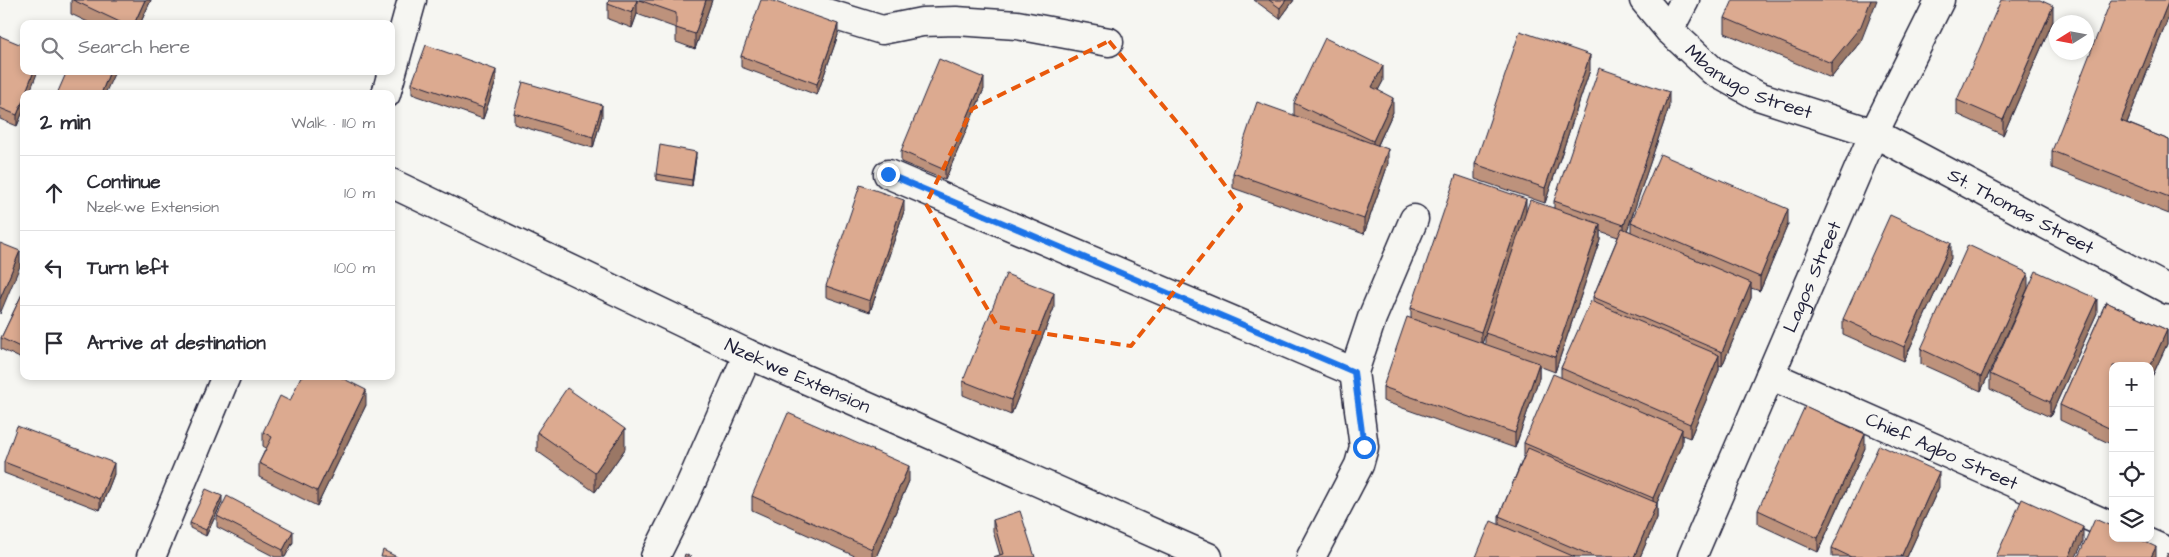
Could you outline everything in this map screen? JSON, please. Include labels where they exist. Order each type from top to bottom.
[{"type":"street","points":[[395,61],[412,0]]},
{"type":"street","points":[[784,0],[882,30],[922,22],[956,21],[1017,25],[1109,42]]},
{"type":"street","name":"Mbanugo Street","points":[[1644,0],[1669,30],[1713,71],[1758,96],[1874,133]]},
{"type":"street","points":[[1669,30],[1685,0]]},
{"type":"street","name":"Lagos Street","points":[[1692,557],[1874,133],[1940,0]]},
{"type":"street","points":[[387,90],[391,75]]},
{"type":"street","name":"St. Thomas Street","points":[[1874,133],[2169,290]]},
{"type":"street","points":[[888,174],[1354,372]]},
{"type":"street","name":"Nzekwe Extension","points":[[395,184],[748,354],[1208,557]]},
{"type":"street","points":[[1311,557],[1359,465],[1364,447],[1354,372],[1372,318],[1414,219]]},
{"type":"street","points":[[655,557],[684,499],[748,354]]},
{"type":"street","name":"Chief Agbo Street","points":[[1770,375],[2109,525]]},
{"type":"street","points":[[151,557],[224,380]]},
{"type":"street","points":[[2146,542],[2169,552]]},
{"type":"highlighted area","points":[[1109,41],[1191,139],[1241,207],[1131,346],[998,327],[926,204],[972,109]]},
{"type":"building","points":[[73,0],[145,0],[136,20],[116,20]]},
{"type":"building","points":[[609,0],[637,0],[632,13],[608,4]]},
{"type":"building","points":[[639,0],[706,0],[695,34],[676,28],[676,13]]},
{"type":"building","points":[[761,0],[770,0],[838,24],[817,84],[741,56]]},
{"type":"building","points":[[1269,0],[1286,0],[1280,8]]},
{"type":"building","points":[[1733,0],[1871,0],[1861,26],[1831,63],[1725,18]]},
{"type":"building","points":[[2001,0],[2040,0],[2053,6],[2003,120],[1957,100]]},
{"type":"building","points":[[2111,0],[2169,0],[2121,121],[2169,140],[2169,197],[2052,151],[2088,60],[2094,60],[2094,44]]},
{"type":"building","points":[[1520,31],[1590,55],[1545,188],[1475,164]]},
{"type":"building","points":[[0,36],[20,44],[20,75],[32,75],[27,90],[20,90],[20,108],[17,115],[0,108]]},
{"type":"building","points":[[1325,38],[1383,66],[1372,87],[1393,98],[1373,141],[1294,103]]},
{"type":"building","points":[[426,45],[496,70],[483,108],[412,83]]},
{"type":"building","points":[[939,59],[984,78],[945,170],[901,151]]},
{"type":"building","points":[[1599,68],[1669,92],[1624,225],[1554,201]]},
{"type":"building","points":[[65,75],[108,75],[103,90],[59,90]]},
{"type":"building","points":[[523,82],[602,105],[593,137],[514,113]]},
{"type":"building","points":[[1257,102],[1388,149],[1364,219],[1233,173]]},
{"type":"building","points":[[660,145],[696,152],[692,180],[656,174]]},
{"type":"building","points":[[1660,154],[1788,209],[1760,277],[1631,222]]},
{"type":"building","points":[[1456,175],[1526,199],[1481,332],[1411,308]]},
{"type":"building","points":[[860,185],[904,200],[870,301],[826,286]]},
{"type":"building","points":[[1530,200],[1600,224],[1555,357],[1485,333]]},
{"type":"building","points":[[1890,215],[1951,243],[1904,347],[1843,319]]},
{"type":"building","points":[[1622,228],[1751,283],[1722,352],[1593,297]]},
{"type":"building","points":[[0,243],[20,251],[0,299]]},
{"type":"building","points":[[1968,245],[2028,273],[1981,377],[1921,349]]},
{"type":"building","points":[[2036,271],[2097,299],[2050,402],[1990,374]]},
{"type":"building","points":[[1006,274],[1054,293],[1011,400],[963,381]]},
{"type":"building","points":[[20,298],[20,347],[1,338]]},
{"type":"building","points":[[1591,301],[1719,355],[1690,424],[1561,368]]},
{"type":"building","points":[[2106,302],[2167,330],[2152,362],[2109,362],[2109,428],[2060,405]]},
{"type":"building","points":[[1407,317],[1539,363],[1515,433],[1383,387]]},
{"type":"building","points":[[1553,374],[1682,429],[1653,498],[1524,443]]},
{"type":"building","points":[[299,380],[346,380],[366,390],[317,491],[259,463],[272,437],[263,432],[280,396],[290,401]]},
{"type":"building","points":[[567,388],[625,429],[595,472],[537,432]]},
{"type":"building","points":[[1805,406],[1865,434],[1818,538],[1758,510]]},
{"type":"building","points":[[788,413],[909,466],[872,549],[752,496]]},
{"type":"building","points":[[17,426],[114,463],[100,499],[4,462]]},
{"type":"building","points":[[1879,445],[1939,472],[1901,557],[1851,557],[1832,548]]},
{"type":"building","points":[[1528,448],[1657,503],[1634,557],[1595,557],[1499,516]]},
{"type":"building","points":[[206,489],[222,496],[206,530],[190,523]]},
{"type":"building","points":[[227,496],[293,531],[283,550],[217,516]]},
{"type":"building","points":[[2022,499],[2083,527],[2069,557],[1996,557]]},
{"type":"building","points":[[1020,511],[1035,557],[993,557],[1003,554],[993,520]]},
{"type":"building","points":[[2095,519],[2109,525],[2109,542],[2145,542],[2156,547],[2151,557],[2078,557]]},
{"type":"building","points":[[1491,521],[1575,557],[1476,557]]},
{"type":"building","points":[[383,550],[397,557],[381,557]]},
{"type":"route","points":[[888,174],[1354,372],[1364,447]]}]
